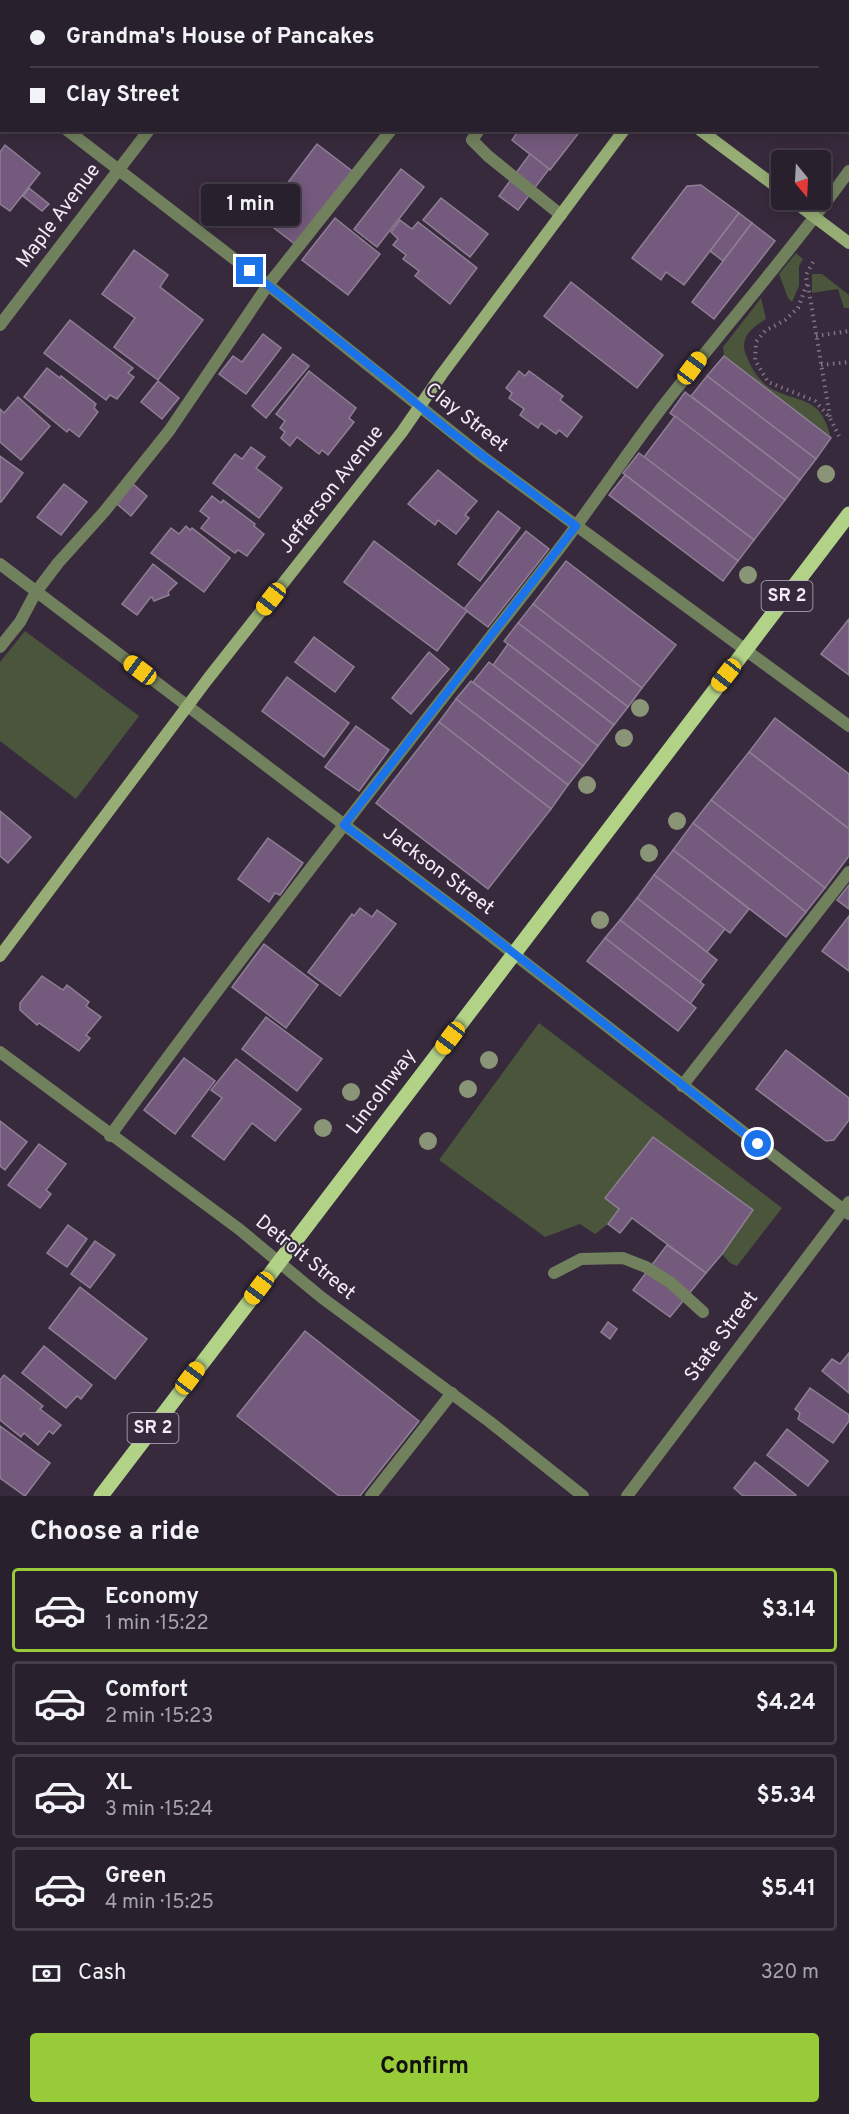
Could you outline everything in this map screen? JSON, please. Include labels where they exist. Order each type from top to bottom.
[{"type":"main road","name":"Lincolnway","points":[[101,1496],[849,514]]},
{"type":"street","name":"Clay Street","points":[[70,132],[268,285],[419,407],[576,526],[746,648],[849,726]]},
{"type":"street","name":"Maple Avenue","points":[[0,325],[148,132]]},
{"type":"street","points":[[0,647],[20,622],[36,592],[58,563],[104,512],[170,431],[268,285],[389,132]]},
{"type":"street","name":"Jefferson Avenue","points":[[0,956],[187,707],[402,432],[623,132]]},
{"type":"street","points":[[703,132],[771,183]]},
{"type":"street","points":[[475,135],[488,156],[561,215]]},
{"type":"street","points":[[110,1136],[344,825],[576,526],[705,351],[816,217],[849,171]]},
{"type":"street","points":[[806,210],[849,243]]},
{"type":"street","name":"Jackson Street","points":[[0,564],[514,954],[682,1086],[847,1208]]},
{"type":"street","points":[[682,1086],[849,872]]},
{"type":"street","name":"Detroit Street","points":[[0,1052],[238,1229],[334,1307],[452,1393],[583,1496]]},
{"type":"street","name":"State Street","points":[[627,1496],[847,1208]]},
{"type":"street","points":[[554,1273],[581,1259],[623,1258],[646,1267],[671,1283],[703,1312]]},
{"type":"street","points":[[371,1496],[452,1393]]},
{"type":"path","points":[[813,262],[806,275],[830,418]]},
{"type":"path","points":[[807,284],[798,308],[785,320],[765,331],[756,342],[755,360],[768,382],[815,401],[830,418],[839,436]]},
{"type":"path","points":[[816,336],[849,331]]},
{"type":"path","points":[[821,365],[849,362]]},
{"type":"green space","points":[[796,253],[803,259],[799,266],[799,286],[792,302],[788,298],[779,274]]},
{"type":"green space","points":[[812,274],[822,274],[849,295],[849,308],[844,308],[838,289],[812,293]]},
{"type":"green space","points":[[761,298],[766,319],[752,329],[744,343],[750,364],[763,383],[817,409],[824,419],[831,438],[724,356],[723,347]]},
{"type":"green space","points":[[25,631],[139,716],[76,799],[0,741],[0,662]]},
{"type":"green space","points":[[539,1023],[782,1208],[737,1266],[730,1263],[722,1254],[753,1210],[653,1137],[605,1197],[619,1209],[608,1224],[595,1234],[580,1224],[545,1237],[439,1160]]},
{"type":"building","points":[[518,132],[579,132],[550,170],[512,140]]},
{"type":"building","points":[[317,144],[352,171],[296,245],[261,218]]},
{"type":"building","points":[[5,145],[40,173],[10,211],[0,204],[0,152]]},
{"type":"building","points":[[530,154],[549,169],[518,210],[499,196]]},
{"type":"building","points":[[401,169],[424,187],[377,247],[354,229]]},
{"type":"building","points":[[701,185],[739,213],[684,285],[666,272],[661,280],[632,258],[687,186]]},
{"type":"building","points":[[29,188],[49,204],[42,211],[23,196]]},
{"type":"building","points":[[441,198],[488,234],[470,257],[423,220]]},
{"type":"building","points":[[739,213],[752,223],[723,261],[710,251]]},
{"type":"building","points":[[335,218],[380,254],[348,295],[302,260]]},
{"type":"building","points":[[400,220],[412,229],[418,222],[477,268],[450,304],[415,276],[419,271],[403,259],[406,255],[393,245],[398,239],[391,232]]},
{"type":"building","points":[[752,223],[775,241],[714,319],[692,302]]},
{"type":"building","points":[[134,250],[168,275],[160,287],[203,320],[158,380],[114,347],[135,318],[102,294]]},
{"type":"building","points":[[571,282],[663,355],[637,388],[544,316]]},
{"type":"building","points":[[70,320],[133,368],[128,373],[134,377],[117,399],[110,395],[106,400],[44,353]]},
{"type":"building","points":[[263,334],[281,348],[246,394],[219,374],[233,356],[242,362]]},
{"type":"building","points":[[293,354],[309,366],[266,418],[252,406]]},
{"type":"building","points":[[724,356],[831,438],[816,459],[707,376]]},
{"type":"building","points":[[47,368],[60,378],[61,376],[96,404],[94,408],[98,412],[79,437],[69,429],[67,432],[24,397]]},
{"type":"building","points":[[309,371],[356,408],[349,418],[354,422],[328,455],[322,450],[319,454],[297,437],[290,446],[281,438],[285,432],[280,428],[285,421],[276,414]]},
{"type":"building","points":[[519,371],[525,376],[529,371],[563,396],[560,400],[582,417],[567,437],[559,430],[556,434],[541,423],[538,428],[520,415],[524,409],[509,398],[512,393],[506,388]]},
{"type":"building","points":[[707,376],[816,459],[800,480],[691,396]]},
{"type":"building","points":[[158,381],[179,398],[162,419],[141,402]]},
{"type":"building","points":[[685,392],[800,480],[785,500],[670,413]]},
{"type":"building","points":[[18,397],[50,426],[21,460],[0,442],[0,409],[4,413]]},
{"type":"building","points":[[675,416],[785,500],[754,540],[644,457]]},
{"type":"building","points":[[251,447],[265,457],[256,468],[282,488],[259,518],[213,483],[235,454],[242,459]]},
{"type":"building","points":[[639,453],[754,540],[738,561],[623,473]]},
{"type":"building","points":[[0,456],[23,473],[1,502],[0,502]]},
{"type":"building","points":[[438,470],[477,501],[465,515],[469,518],[456,534],[438,520],[435,525],[408,504]]},
{"type":"building","points":[[625,475],[738,561],[723,581],[609,495]]},
{"type":"building","points":[[64,484],[87,502],[61,535],[37,517]]},
{"type":"building","points":[[133,484],[147,496],[131,516],[117,504]]},
{"type":"building","points":[[212,496],[221,503],[223,500],[255,524],[254,526],[264,534],[247,556],[238,550],[235,553],[201,528],[209,518],[200,511]]},
{"type":"building","points":[[498,511],[520,528],[480,581],[458,564]]},
{"type":"building","points":[[186,526],[190,530],[192,528],[230,558],[204,592],[151,553],[171,528],[179,534]]},
{"type":"building","points":[[526,531],[549,549],[488,627],[464,609]]},
{"type":"building","points":[[374,541],[467,611],[437,651],[344,582]]},
{"type":"building","points":[[566,561],[676,645],[642,688],[533,604]]},
{"type":"building","points":[[153,564],[177,583],[168,592],[169,595],[154,601],[152,597],[150,598],[137,615],[122,604]]},
{"type":"building","points":[[533,604],[642,688],[628,707],[518,623]]},
{"type":"building","points":[[849,619],[849,675],[821,654]]},
{"type":"building","points":[[518,623],[628,707],[614,725],[504,641]]},
{"type":"building","points":[[314,637],[354,667],[335,692],[295,662]]},
{"type":"building","points":[[508,644],[614,725],[598,746],[493,665]]},
{"type":"building","points":[[429,652],[449,669],[411,714],[392,698]]},
{"type":"building","points":[[489,662],[598,746],[583,766],[473,682]]},
{"type":"building","points":[[287,677],[349,723],[324,757],[262,711]]},
{"type":"building","points":[[471,681],[583,766],[568,785],[456,699]]},
{"type":"building","points":[[456,699],[568,785],[551,809],[439,722]]},
{"type":"building","points":[[775,718],[849,774],[849,829],[749,752]]},
{"type":"building","points":[[439,722],[551,809],[488,889],[376,803]]},
{"type":"building","points":[[356,726],[389,750],[359,791],[325,767]]},
{"type":"building","points":[[749,752],[849,829],[849,856],[825,888],[711,800]]},
{"type":"building","points":[[711,800],[825,888],[806,912],[693,823]]},
{"type":"building","points":[[0,811],[31,837],[8,863],[0,856]]},
{"type":"building","points":[[693,823],[806,912],[786,937],[673,850]]},
{"type":"building","points":[[268,838],[303,863],[280,895],[275,893],[269,902],[238,879]]},
{"type":"building","points":[[673,850],[749,909],[730,933],[654,875]]},
{"type":"building","points":[[654,875],[725,929],[707,952],[637,898]]},
{"type":"building","points":[[849,885],[849,909],[837,900]]},
{"type":"building","points":[[637,898],[717,960],[700,982],[620,920]]},
{"type":"building","points":[[360,908],[372,917],[377,910],[396,924],[340,996],[308,972],[352,914],[354,916]]},
{"type":"building","points":[[849,916],[849,971],[822,951]]},
{"type":"building","points":[[620,920],[704,985],[690,1004],[605,938]]},
{"type":"building","points":[[605,938],[696,1008],[678,1031],[587,961]]},
{"type":"building","points":[[264,944],[318,985],[286,1028],[232,987]]},
{"type":"building","points":[[42,976],[63,990],[67,985],[89,1002],[86,1006],[101,1017],[86,1035],[90,1038],[79,1051],[39,1023],[37,1025],[20,1010],[20,1003]]},
{"type":"building","points":[[266,1017],[322,1059],[297,1091],[242,1049]]},
{"type":"building","points":[[786,1050],[849,1098],[849,1120],[834,1140],[826,1141],[756,1089]]},
{"type":"building","points":[[184,1058],[215,1081],[175,1134],[144,1110]]},
{"type":"building","points":[[236,1059],[301,1109],[275,1141],[252,1123],[224,1160],[192,1136],[222,1098],[211,1090]]},
{"type":"building","points":[[0,1121],[27,1142],[5,1170],[0,1166]]},
{"type":"building","points":[[653,1137],[753,1210],[706,1273],[632,1218],[620,1233],[608,1224],[619,1209],[605,1198]]},
{"type":"building","points":[[39,1144],[66,1164],[46,1190],[51,1194],[40,1208],[8,1185]]},
{"type":"building","points":[[68,1225],[87,1239],[67,1267],[47,1253]]},
{"type":"building","points":[[95,1241],[115,1255],[90,1288],[71,1274]]},
{"type":"building","points":[[667,1245],[706,1273],[670,1317],[633,1290]]},
{"type":"building","points":[[80,1287],[147,1339],[115,1379],[49,1328]]},
{"type":"building","points":[[608,1322],[617,1329],[610,1339],[601,1332]]},
{"type":"building","points":[[305,1331],[419,1421],[360,1496],[339,1496],[237,1416]]},
{"type":"building","points":[[44,1346],[92,1385],[81,1399],[77,1396],[66,1408],[22,1373]]},
{"type":"building","points":[[849,1353],[849,1393],[822,1371],[832,1359],[840,1364]]},
{"type":"building","points":[[4,1375],[43,1406],[40,1409],[61,1425],[53,1434],[49,1431],[38,1445],[24,1433],[21,1437],[0,1420],[0,1380]]},
{"type":"building","points":[[810,1388],[849,1415],[849,1421],[833,1443],[798,1419],[800,1413],[795,1409]]},
{"type":"building","points":[[0,1426],[50,1463],[25,1496],[0,1478]]},
{"type":"building","points":[[787,1429],[828,1461],[808,1486],[767,1455]]},
{"type":"building","points":[[755,1462],[796,1495],[743,1496],[734,1488]]},
{"type":"route","points":[[250,271],[447,429],[576,526],[344,825],[474,922],[758,1144]]}]
